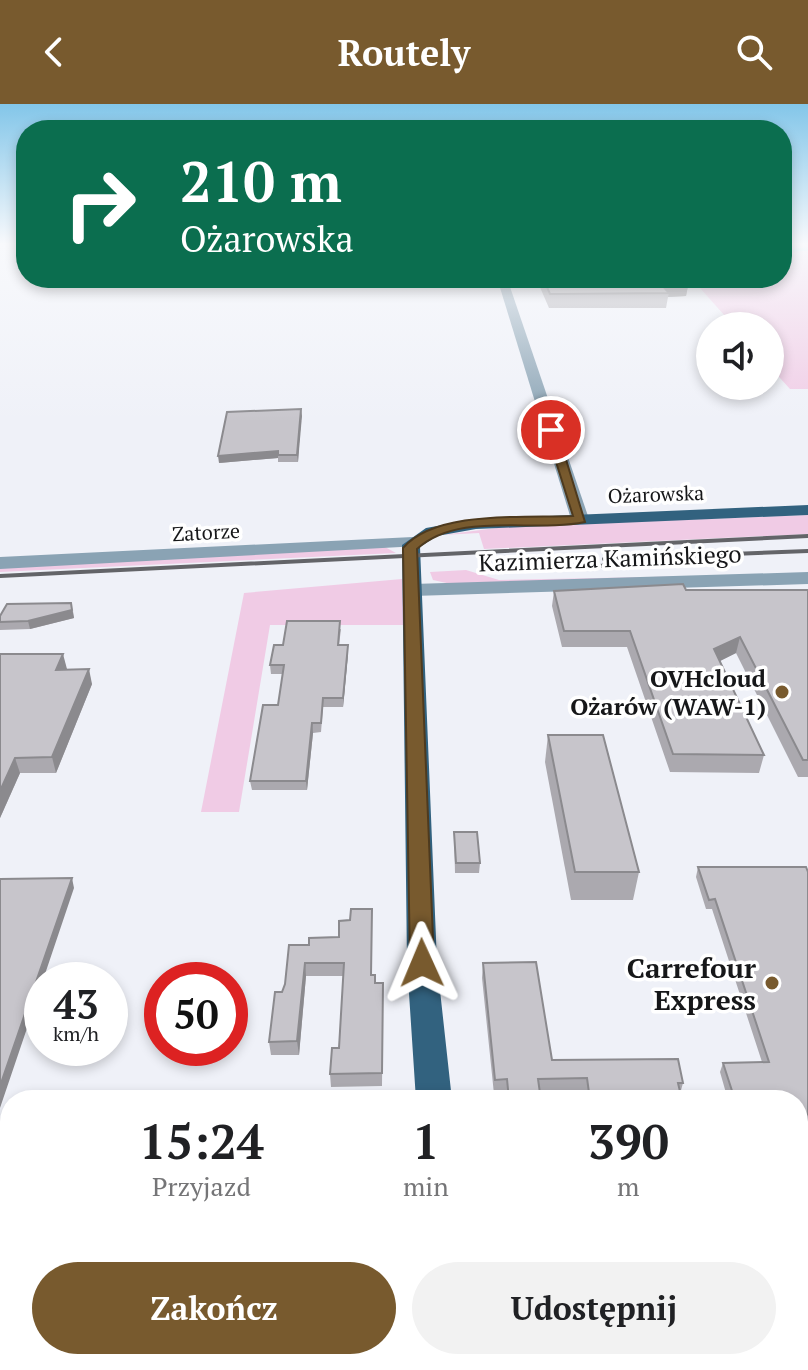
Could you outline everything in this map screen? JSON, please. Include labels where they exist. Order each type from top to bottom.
[{"type":"main road","name":"Ożarowska","points":[[413,542],[432,532],[458,526],[808,510]]},
{"type":"main road","points":[[413,542],[410,548],[422,963],[433,1090]]},
{"type":"street","points":[[510,304],[580,519]]},
{"type":"street","name":"Zatorze","points":[[0,563],[413,542]]},
{"type":"street","name":"Kazimierza Kamińskiego","points":[[413,590],[808,578]]},
{"type":"shaded area","points":[[714,304],[808,304],[808,389],[790,389],[784,382],[784,312],[721,312]]},
{"type":"shaded area","points":[[808,515],[808,534],[484,549],[479,533],[442,535],[511,526]]},
{"type":"shaded area","points":[[385,547],[396,553],[0,572],[0,567]]},
{"type":"shaded area","points":[[466,570],[499,580],[808,574],[451,584],[433,580],[430,572]]},
{"type":"shaded area","points":[[402,579],[404,625],[270,625],[239,812],[201,812],[244,593]]},
{"type":"building","points":[[301,409],[297,455],[278,455],[278,451],[218,456],[227,412]]},
{"type":"building","points":[[683,584],[686,590],[808,590],[808,760],[803,760],[740,637],[714,649],[764,755],[673,754],[630,631],[564,631],[554,591]]},
{"type":"building","points":[[71,603],[72,610],[28,621],[0,622],[7,604]]},
{"type":"building","points":[[287,621],[340,621],[338,645],[348,645],[343,698],[323,698],[321,723],[312,723],[306,781],[250,781],[263,705],[278,705],[284,665],[270,665],[274,645],[283,645]]},
{"type":"building","points":[[0,654],[63,654],[56,670],[89,669],[52,757],[15,758],[0,791]]},
{"type":"building","points":[[548,735],[603,735],[639,872],[575,872]]},
{"type":"building","points":[[454,832],[477,832],[480,863],[456,863]]},
{"type":"building","name":"Carrefour Express","points":[[698,867],[806,867],[808,1090],[732,1090],[723,1063],[769,1062],[715,899],[709,900]]},
{"type":"building","points":[[72,878],[43,962],[24,962],[24,1017],[0,1086],[0,879]]},
{"type":"building","points":[[351,909],[372,909],[371,975],[375,975],[375,983],[383,983],[382,1073],[330,1074],[332,1048],[339,1048],[344,963],[305,963],[297,1041],[269,1042],[275,992],[282,992],[285,984],[289,945],[309,945],[309,938],[339,937],[339,921],[350,920]]},
{"type":"building","points":[[536,962],[552,1060],[678,1059],[683,1083],[678,1083],[680,1090],[589,1090],[587,1078],[538,1079],[540,1090],[508,1090],[507,1079],[495,1080],[483,963]]},
{"type":"railway","points":[[0,576],[808,536]]},
{"type":"railway","points":[[604,559],[808,551]]},
{"type":"railway","points":[[508,571],[616,565]]},
{"type":"place","name":"OVHcloud Ożarów (WAW-1)","points":[[782,692]]},
{"type":"place","name":"Carrefour Express","points":[[772,983]]},
{"type":"route","points":[[422,963],[415,633],[410,548],[417,539],[440,529],[580,519],[551,430]]}]
